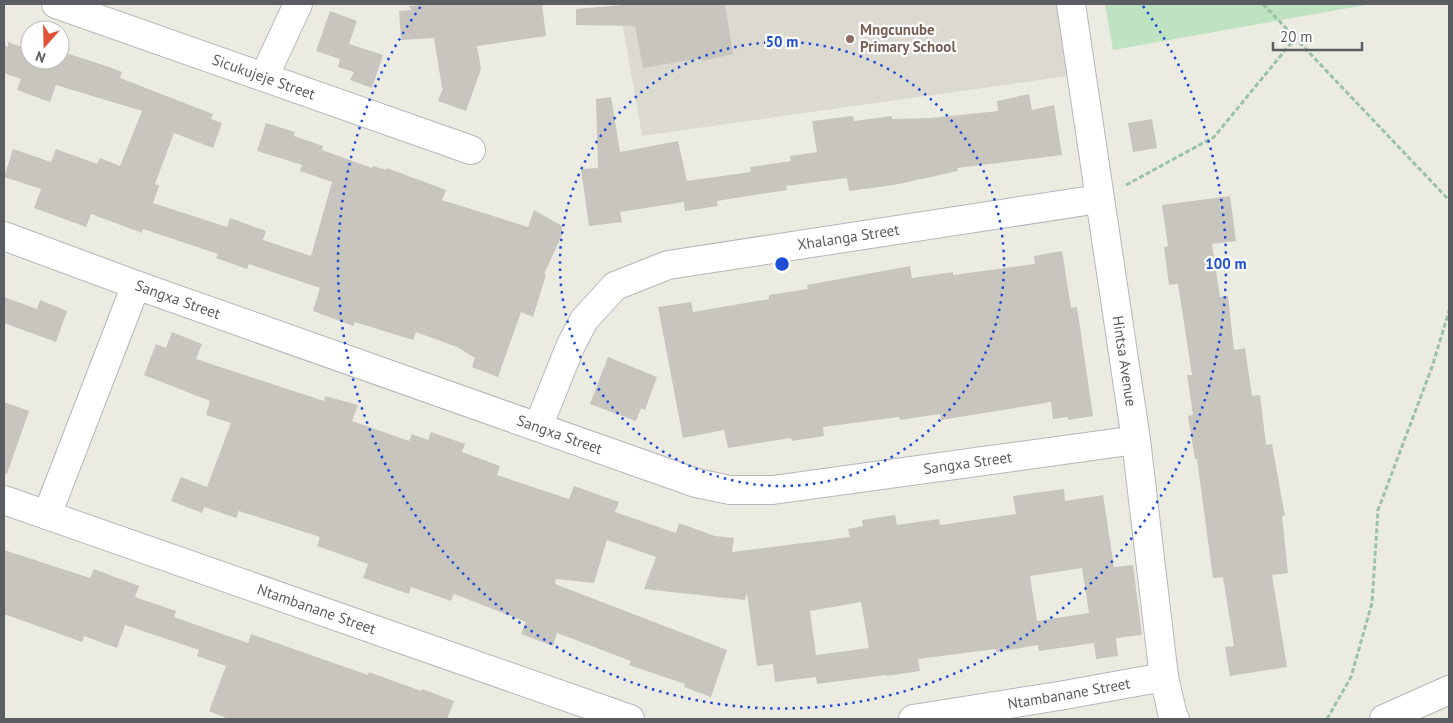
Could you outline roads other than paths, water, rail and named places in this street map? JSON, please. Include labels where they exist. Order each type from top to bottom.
[{"type":"street","name":"Sicukujeje Street","points":[[56,4],[471,150]]},
{"type":"street","points":[[264,77],[298,4]]},
{"type":"street","name":"Hintsa Avenue","points":[[1071,4],[1136,440],[1164,677],[1173,716],[1176,719]]},
{"type":"street","name":"Xhalanga Street","points":[[538,427],[570,347],[584,320],[615,286],[668,265],[1099,198]]},
{"type":"street","name":"Sangxa Street","points":[[4,236],[136,285],[696,483],[730,490],[773,490],[1136,440]]},
{"type":"street","points":[[47,515],[136,285]]},
{"type":"street","name":"Ntambanane Street","points":[[4,500],[630,719]]},
{"type":"street","name":"Ntambanane Street","points":[[913,719],[1164,677]]},
{"type":"street","points":[[1384,719],[1449,690]]},
{"type":"place","name":"Mngcunube Primary School","points":[[850,39]]}]
